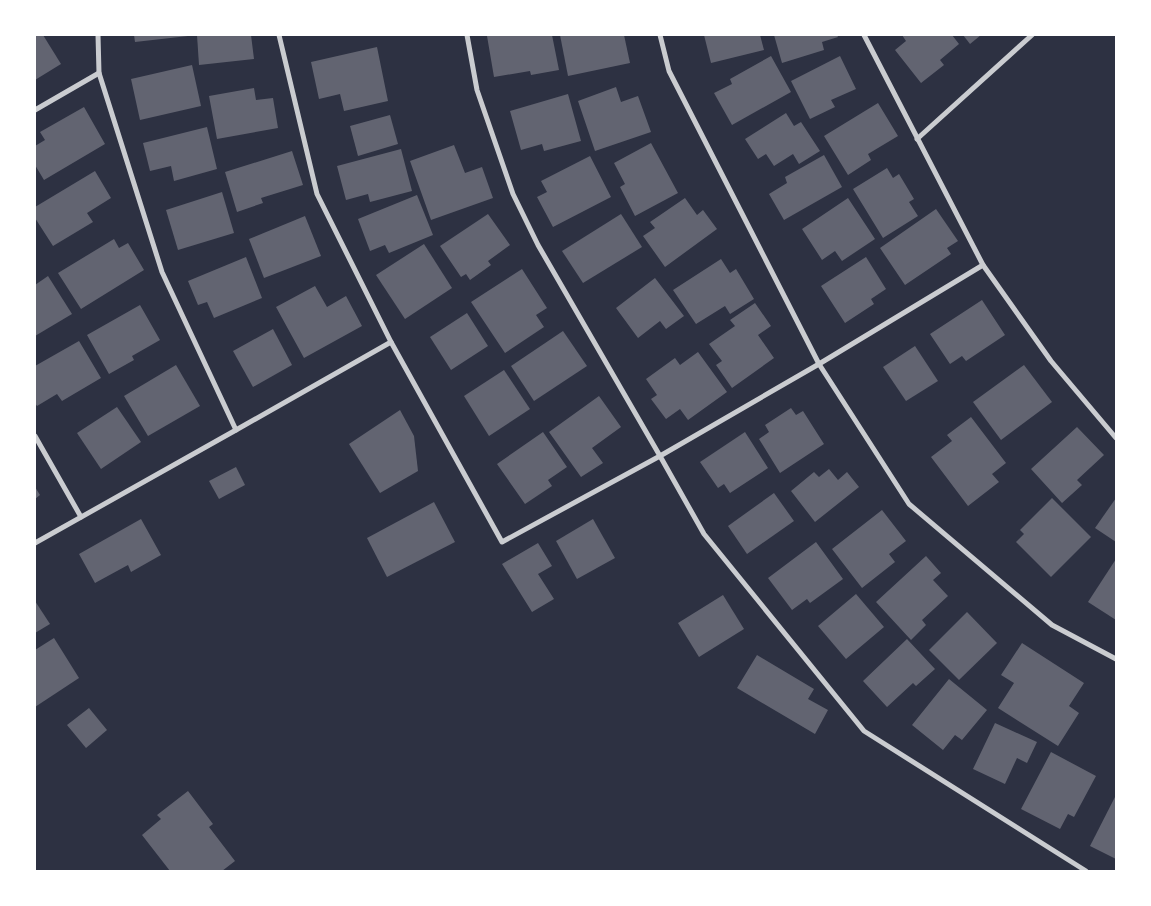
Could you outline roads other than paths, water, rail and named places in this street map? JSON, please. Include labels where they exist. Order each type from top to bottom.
[{"type":"street","points":[[98,35],[99,73],[162,272],[236,430]]},
{"type":"street","points":[[279,35],[318,194],[391,342],[502,542],[660,456],[984,265]]},
{"type":"street","points":[[467,35],[477,90],[513,194],[538,245],[704,534],[864,731],[1086,871]]},
{"type":"street","points":[[660,35],[668,72],[819,364],[909,504],[1052,625],[1116,659]]},
{"type":"street","points":[[864,35],[984,265],[1051,361],[1116,438]]},
{"type":"street","points":[[917,139],[1032,35]]},
{"type":"street","points":[[35,110],[99,73]]},
{"type":"street","points":[[35,543],[391,342]]},
{"type":"street","points":[[35,436],[81,517]]}]
